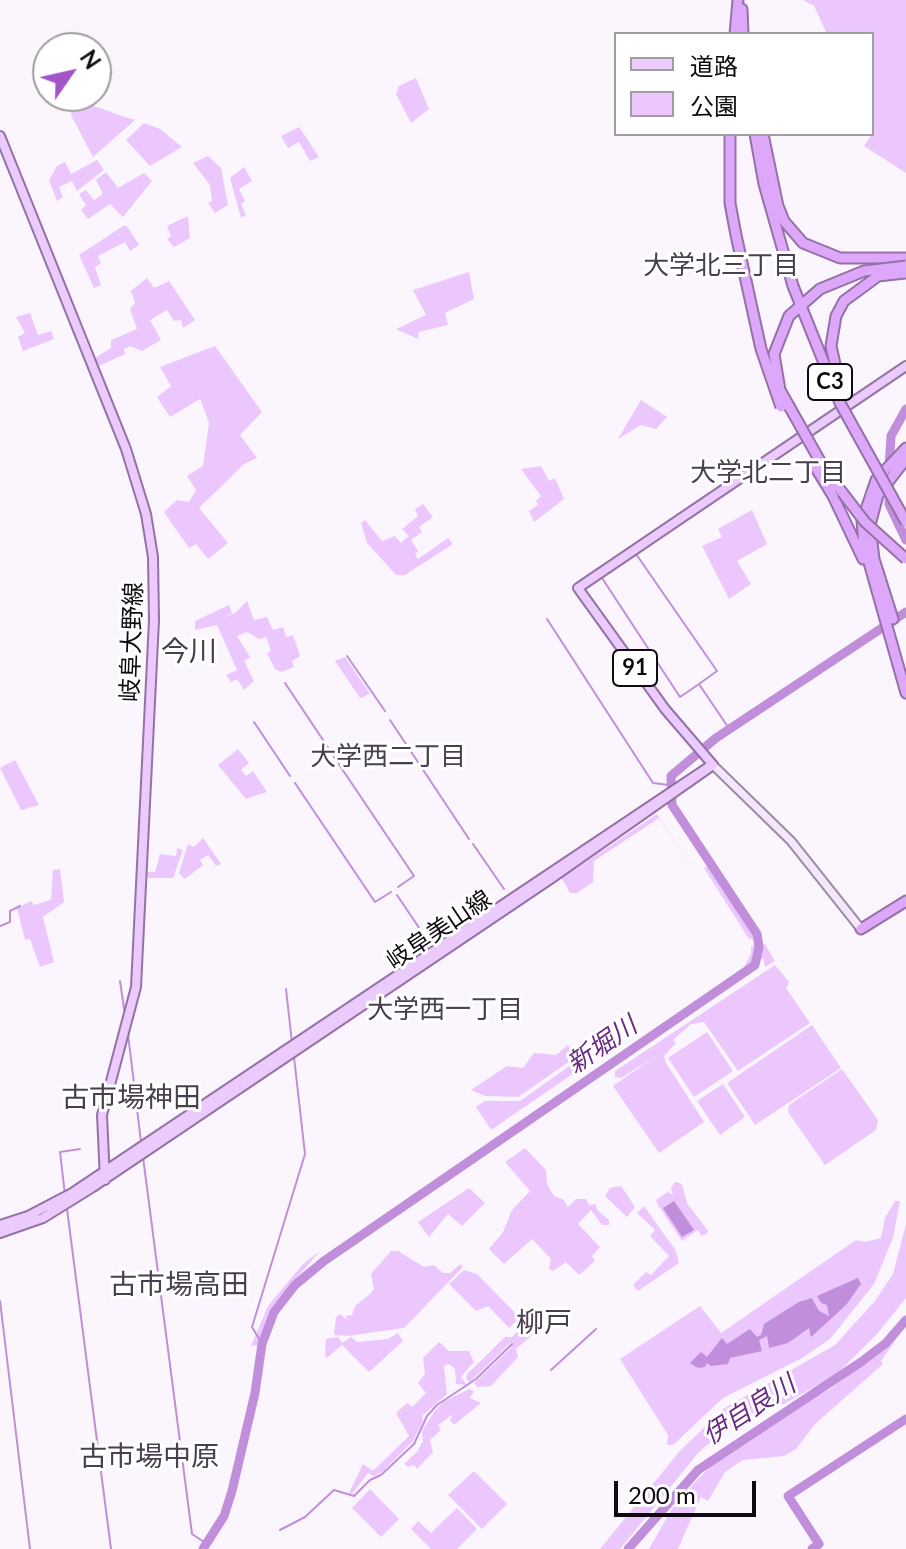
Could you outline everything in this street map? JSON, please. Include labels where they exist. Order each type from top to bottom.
[{"type":"highway","points":[[735,32],[740,0]]},
{"type":"highway","points":[[740,0],[744,32]]},
{"type":"highway","points":[[730,136],[730,203],[771,387],[833,496],[888,612]]},
{"type":"highway","name":"C3","points":[[755,136],[777,235],[810,334],[876,477],[906,522]]},
{"type":"highway","points":[[763,136],[778,206],[784,221],[803,243],[840,258],[906,258]]},
{"type":"highway","points":[[906,266],[864,271],[820,289],[789,316],[774,354],[784,399],[825,470],[865,522],[906,559]]},
{"type":"highway","points":[[876,477],[836,379],[832,331],[844,301],[854,291],[878,276],[906,273]]},
{"type":"highway","points":[[875,584],[862,521],[876,477],[906,448]]},
{"type":"highway","points":[[906,459],[878,495],[870,525],[871,542],[888,612],[906,664]]},
{"type":"highway","points":[[895,636],[906,693]]},
{"type":"highway","points":[[861,929],[906,901]]},
{"type":"highway","points":[[861,929],[906,908]]},
{"type":"main road","name":"岐阜大野線","points":[[0,136],[126,449],[146,514],[153,557],[154,620],[136,987],[123,1048],[104,1106],[104,1176]]},
{"type":"main road","name":"91","points":[[713,765],[578,588],[906,366]]},
{"type":"main road","name":"岐阜美山線","points":[[104,1176],[713,765]]},
{"type":"main road","points":[[713,765],[801,852],[861,929]]},
{"type":"main road","points":[[0,1225],[56,1203],[104,1176]]},
{"type":"main road","points":[[0,1233],[43,1218],[104,1176]]},
{"type":"green space","points":[[803,0],[906,0],[906,173],[864,146],[874,136],[874,32],[826,32],[814,6]]},
{"type":"green space","points":[[416,78],[429,109],[411,123],[396,94],[399,86]]},
{"type":"green space","points":[[72,112],[112,112],[135,120],[93,157]]},
{"type":"green space","points":[[144,123],[160,129],[182,147],[150,166],[126,140]]},
{"type":"green space","points":[[299,127],[319,157],[310,161],[299,142],[288,148],[281,136]]},
{"type":"green space","points":[[208,156],[221,168],[228,205],[215,213],[208,203],[212,201],[210,185],[193,163]]},
{"type":"green space","points":[[97,160],[104,170],[77,191],[72,181],[59,187],[63,197],[57,201],[49,180],[57,166],[65,162],[71,174]]},
{"type":"green space","points":[[244,167],[252,181],[239,189],[245,201],[241,204],[246,215],[241,218],[230,178]]},
{"type":"green space","points":[[106,172],[118,188],[144,173],[152,181],[123,217],[110,204],[88,219],[81,210],[86,205],[79,194],[86,190],[94,200],[103,194],[96,180]]},
{"type":"green space","points":[[188,216],[190,238],[174,247],[167,239],[171,236],[167,226]]},
{"type":"green space","points":[[127,226],[139,245],[130,251],[125,242],[98,256],[101,263],[95,267],[101,285],[94,288],[79,255]]},
{"type":"green space","points":[[469,272],[474,299],[445,313],[448,325],[419,332],[418,339],[396,329],[426,315],[413,290]]},
{"type":"green space","points":[[147,278],[154,288],[169,281],[195,320],[183,328],[181,320],[174,321],[167,310],[150,320],[161,340],[142,351],[130,346],[124,349],[125,354],[99,366],[95,358],[111,348],[111,340],[137,329],[130,309],[135,303],[131,291]]},
{"type":"green space","points":[[30,313],[38,335],[51,331],[54,339],[23,351],[18,337],[25,333],[16,317]]},
{"type":"green space","points":[[215,346],[262,412],[240,435],[257,458],[244,464],[199,508],[228,543],[208,559],[196,544],[189,548],[164,512],[177,500],[189,502],[196,490],[187,476],[203,466],[209,423],[200,399],[170,417],[157,397],[171,386],[160,367]]},
{"type":"green space","points":[[641,400],[667,417],[656,429],[641,425],[618,439]]},
{"type":"green space","points":[[541,466],[549,481],[555,478],[564,499],[534,522],[529,511],[538,505],[536,501],[541,496],[521,469]]},
{"type":"green space","points":[[423,504],[433,517],[419,527],[422,532],[411,540],[418,551],[415,555],[418,559],[448,538],[453,544],[405,575],[396,575],[367,543],[361,523],[365,520],[382,541],[395,536],[401,543],[409,536],[402,529],[418,516],[415,509]]},
{"type":"green space","points":[[752,510],[767,544],[737,561],[751,584],[729,599],[702,546],[722,537],[718,529]]},
{"type":"green space","points":[[247,601],[254,620],[267,617],[273,630],[283,627],[286,637],[293,635],[300,656],[292,661],[294,667],[281,672],[275,669],[267,653],[271,651],[266,637],[259,639],[247,632],[237,636],[250,657],[244,661],[254,681],[244,690],[237,679],[231,682],[226,675],[237,670],[217,625],[195,630],[195,621],[229,605],[232,613],[223,618],[236,612]]},
{"type":"green space","points":[[345,657],[370,694],[360,698],[335,661]]},
{"type":"green space","points":[[238,749],[249,763],[241,770],[246,776],[253,771],[267,792],[246,799],[218,765]]},
{"type":"green space","points":[[15,760],[39,805],[21,810],[0,768]]},
{"type":"green space","points":[[657,814],[706,888],[659,818],[594,861],[593,882],[577,893],[570,893],[562,878]]},
{"type":"green space","points":[[203,838],[221,864],[216,866],[208,855],[200,860],[203,865],[185,879],[179,873],[188,844],[194,847]]},
{"type":"green space","points":[[177,848],[183,850],[173,878],[146,878],[146,872],[155,872],[160,854],[176,856]]},
{"type":"green space","points":[[707,866],[755,939],[749,939],[704,868]]},
{"type":"green space","points":[[60,869],[64,902],[43,917],[54,962],[40,967],[30,939],[25,940],[17,908],[31,901],[34,905],[51,900],[53,870]]},
{"type":"green space","points":[[765,944],[775,961],[765,967],[763,958],[753,963],[744,976],[740,974],[751,954],[751,946]]},
{"type":"green space","points":[[775,965],[789,982],[786,988],[810,1023],[738,1071],[704,1022],[691,1024],[673,1040],[676,1043],[664,1056],[704,1122],[659,1153],[613,1086],[656,1056],[621,1078],[615,1077],[615,1071]]},
{"type":"green space","points":[[812,1025],[841,1068],[755,1125],[727,1083]]},
{"type":"green space","points":[[707,1032],[733,1071],[694,1097],[668,1058]]},
{"type":"green space","points":[[568,1045],[576,1057],[518,1097],[485,1096],[471,1090],[507,1066],[523,1068],[534,1053],[556,1055]]},
{"type":"green space","points":[[575,1062],[583,1067],[491,1130],[476,1107],[485,1101],[520,1101]]},
{"type":"green space","points":[[842,1069],[878,1120],[876,1130],[825,1165],[788,1112],[789,1105]]},
{"type":"green space","points":[[723,1084],[745,1117],[720,1135],[697,1101]]},
{"type":"green space","points":[[525,1148],[546,1170],[547,1184],[554,1196],[564,1200],[568,1207],[576,1199],[586,1199],[589,1205],[596,1204],[597,1210],[609,1220],[609,1225],[602,1225],[591,1210],[578,1224],[600,1247],[592,1256],[595,1261],[579,1275],[566,1262],[553,1271],[549,1269],[551,1259],[532,1239],[504,1264],[489,1249],[503,1232],[512,1210],[530,1191],[505,1162]]},
{"type":"green space","points":[[675,1182],[682,1184],[687,1203],[708,1231],[706,1234],[701,1236],[698,1230],[682,1241],[658,1205],[656,1200],[668,1192],[673,1195],[671,1188]]},
{"type":"green space","points":[[621,1186],[635,1207],[627,1217],[605,1196],[610,1188]]},
{"type":"green space","points":[[469,1188],[485,1203],[462,1226],[448,1214],[429,1237],[418,1222]]},
{"type":"green space","points":[[895,1201],[900,1201],[893,1238],[874,1284],[830,1339],[802,1358],[723,1398],[673,1445],[667,1445],[668,1435],[620,1359],[700,1306],[721,1333],[856,1240],[865,1242],[881,1238],[885,1218]]},
{"type":"green space","points":[[644,1206],[676,1251],[679,1263],[638,1291],[633,1285],[646,1272],[651,1275],[669,1256],[650,1236],[655,1230],[637,1213]]},
{"type":"green space","points":[[906,1224],[906,1298],[877,1334],[836,1375],[782,1405],[750,1414],[724,1431],[699,1452],[620,1549],[600,1549],[679,1452],[723,1409],[835,1345],[875,1301],[893,1274]]},
{"type":"green space","points":[[320,1251],[270,1309],[257,1345],[251,1346],[268,1306],[303,1264]]},
{"type":"green space","points":[[391,1251],[398,1251],[424,1267],[434,1265],[443,1273],[450,1273],[460,1264],[463,1267],[404,1328],[334,1335],[336,1317],[340,1314],[347,1320],[346,1316],[352,1315],[355,1306],[374,1289],[371,1274]]},
{"type":"green space","points":[[464,1270],[477,1274],[518,1316],[509,1328],[488,1306],[476,1311],[449,1284]]},
{"type":"green space","points":[[525,1322],[526,1332],[536,1332],[516,1349],[518,1357],[491,1386],[477,1387],[474,1383],[511,1348],[511,1342],[470,1382],[466,1379],[467,1374],[505,1337],[512,1337]]},
{"type":"green space","points":[[398,1333],[403,1341],[369,1372],[342,1345],[327,1358],[325,1356],[326,1339],[338,1337],[342,1343],[351,1337],[357,1342],[388,1339]]},
{"type":"green space","points":[[899,1335],[881,1361],[883,1364],[815,1424],[796,1449],[784,1456],[743,1460],[725,1472],[708,1501],[701,1497],[678,1549],[649,1549],[676,1502],[735,1441],[830,1389]]},
{"type":"green space","points":[[439,1342],[449,1351],[469,1351],[474,1362],[461,1377],[467,1385],[456,1384],[455,1369],[449,1364],[444,1366],[447,1394],[422,1416],[423,1421],[413,1441],[382,1472],[374,1476],[368,1473],[352,1494],[349,1493],[363,1464],[373,1471],[409,1436],[396,1413],[407,1403],[412,1407],[426,1393],[418,1383],[425,1374],[423,1358]]},
{"type":"green space","points":[[469,1389],[474,1391],[470,1398],[481,1403],[454,1425],[450,1421],[452,1415],[438,1425],[441,1430],[430,1440],[433,1452],[417,1469],[414,1465],[408,1467],[404,1464],[417,1452],[423,1441],[422,1431],[434,1412],[443,1402]]},
{"type":"green space","points":[[474,1471],[507,1504],[482,1529],[448,1495]]},
{"type":"green space","points":[[370,1489],[399,1519],[381,1537],[352,1508]]},
{"type":"green space","points":[[457,1508],[477,1529],[457,1549],[431,1549],[411,1529],[418,1521],[431,1533]]},
{"type":"shaded area","points":[[674,1201],[694,1230],[682,1237],[663,1208]]},
{"type":"shaded area","points":[[858,1278],[861,1284],[846,1305],[811,1337],[809,1328],[788,1343],[769,1348],[767,1336],[759,1340],[762,1351],[730,1358],[728,1364],[711,1366],[707,1363],[705,1367],[698,1368],[690,1363],[701,1352],[707,1357],[722,1338],[727,1344],[750,1329],[757,1337],[761,1335],[764,1324],[799,1302],[812,1298],[819,1311],[829,1316],[827,1305],[821,1303],[817,1296]]},
{"type":"waterway","name":"新堀川","points":[[889,469],[891,436],[906,409]]},
{"type":"waterway","name":"新堀川","points":[[889,492],[889,504],[906,540]]},
{"type":"waterway","points":[[636,554],[717,671],[699,684]]},
{"type":"waterway","points":[[602,578],[680,697],[699,684],[730,730]]},
{"type":"waterway","name":"新堀川","points":[[203,1549],[224,1516],[232,1491],[255,1393],[262,1344],[274,1312],[295,1285],[324,1261],[755,965],[759,947],[757,934],[672,805],[671,776],[716,738],[906,612]]},
{"type":"waterway","points":[[547,619],[653,783],[669,785]]},
{"type":"waterway","points":[[347,656],[385,711]]},
{"type":"waterway","points":[[285,683],[329,749]]},
{"type":"waterway","points":[[390,720],[469,839]]},
{"type":"waterway","points":[[254,722],[290,776]]},
{"type":"waterway","points":[[334,757],[414,876],[398,887]]},
{"type":"waterway","points":[[295,783],[375,902],[391,892]]},
{"type":"waterway","points":[[473,844],[504,889]]},
{"type":"waterway","points":[[397,895],[430,944]]},
{"type":"waterway","points":[[0,926],[10,922],[10,911],[20,906]]},
{"type":"waterway","points":[[120,981],[125,1015]]},
{"type":"waterway","points":[[286,989],[292,1043]]},
{"type":"waterway","points":[[128,1034],[141,1142]]},
{"type":"waterway","points":[[262,1344],[252,1327],[305,1154],[294,1057]]},
{"type":"waterway","points":[[65,1195],[60,1152],[80,1149]]},
{"type":"waterway","points":[[143,1157],[192,1534],[207,1544]]},
{"type":"waterway","points":[[67,1209],[111,1549]]},
{"type":"waterway","points":[[0,1301],[30,1549]]},
{"type":"waterway","name":"伊自良川","points":[[628,1549],[698,1470],[861,1362],[886,1343],[906,1320]]},
{"type":"waterway","points":[[551,1370],[596,1329]]},
{"type":"waterway","points":[[280,1530],[305,1517],[334,1490],[354,1496],[370,1480],[381,1475],[414,1444],[427,1416],[437,1405],[476,1379],[512,1344]]},
{"type":"waterway","points":[[812,1549],[819,1544],[788,1496],[906,1419]]},
{"type":"district","name":"大学北三丁目","points":[[721,266]]},
{"type":"district","name":"大学北二丁目","points":[[768,473]]},
{"type":"district","name":"今川","points":[[189,652]]},
{"type":"district","name":"大学西二丁目","points":[[388,757]]},
{"type":"district","name":"大学西一丁目","points":[[445,1010]]},
{"type":"district","name":"古市場神田","points":[[131,1098]]},
{"type":"district","name":"古市場高田","points":[[179,1285]]},
{"type":"district","name":"柳戸","points":[[544,1323]]},
{"type":"district","name":"古市場中原","points":[[149,1457]]}]
